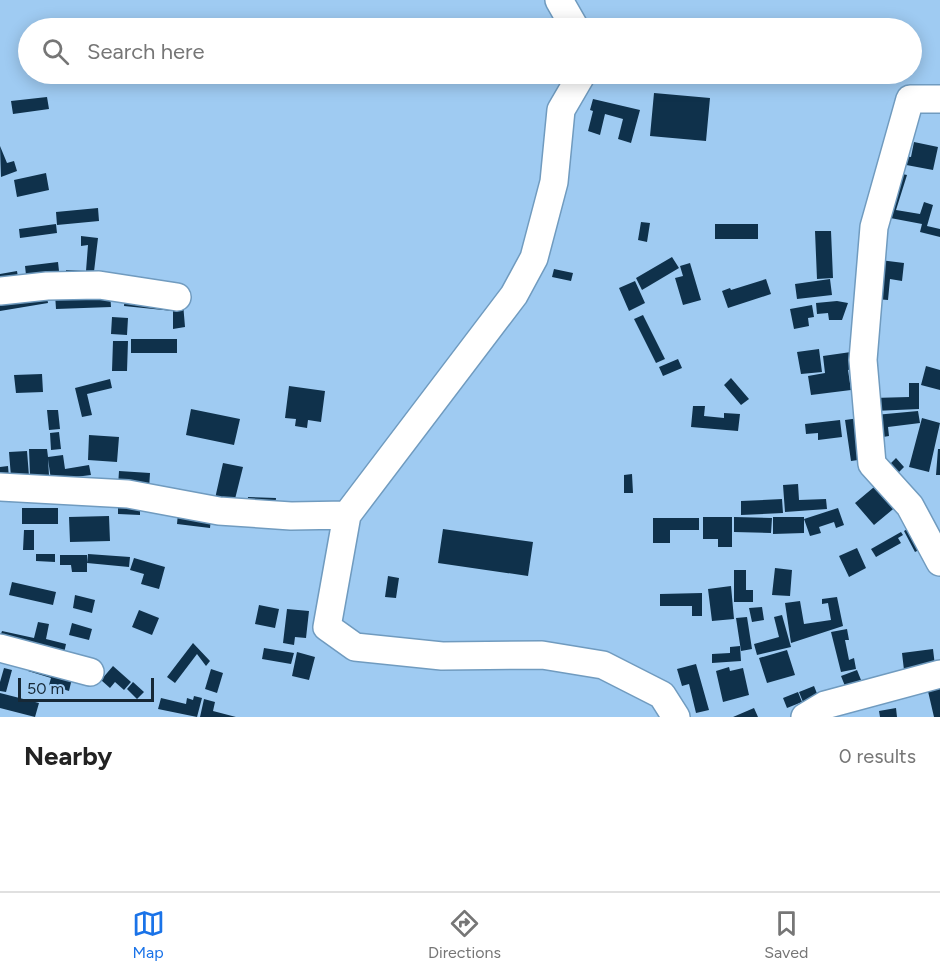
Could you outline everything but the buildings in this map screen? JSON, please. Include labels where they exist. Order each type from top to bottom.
[{"type":"street","points":[[559,0],[569,18]]},
{"type":"street","points":[[576,84],[561,110],[554,182],[534,258],[514,295],[347,515],[327,627],[355,647],[442,656],[542,655],[603,665],[662,695],[676,717]]},
{"type":"street","points":[[940,99],[909,99],[874,227],[863,360],[872,464],[910,506],[940,562]]},
{"type":"street","points":[[0,291],[47,286],[99,285],[177,297]]},
{"type":"street","points":[[0,487],[128,494],[219,511],[291,516],[347,515]]},
{"type":"street","points":[[0,648],[90,672]]},
{"type":"street","points":[[805,717],[825,705],[940,674]]}]
